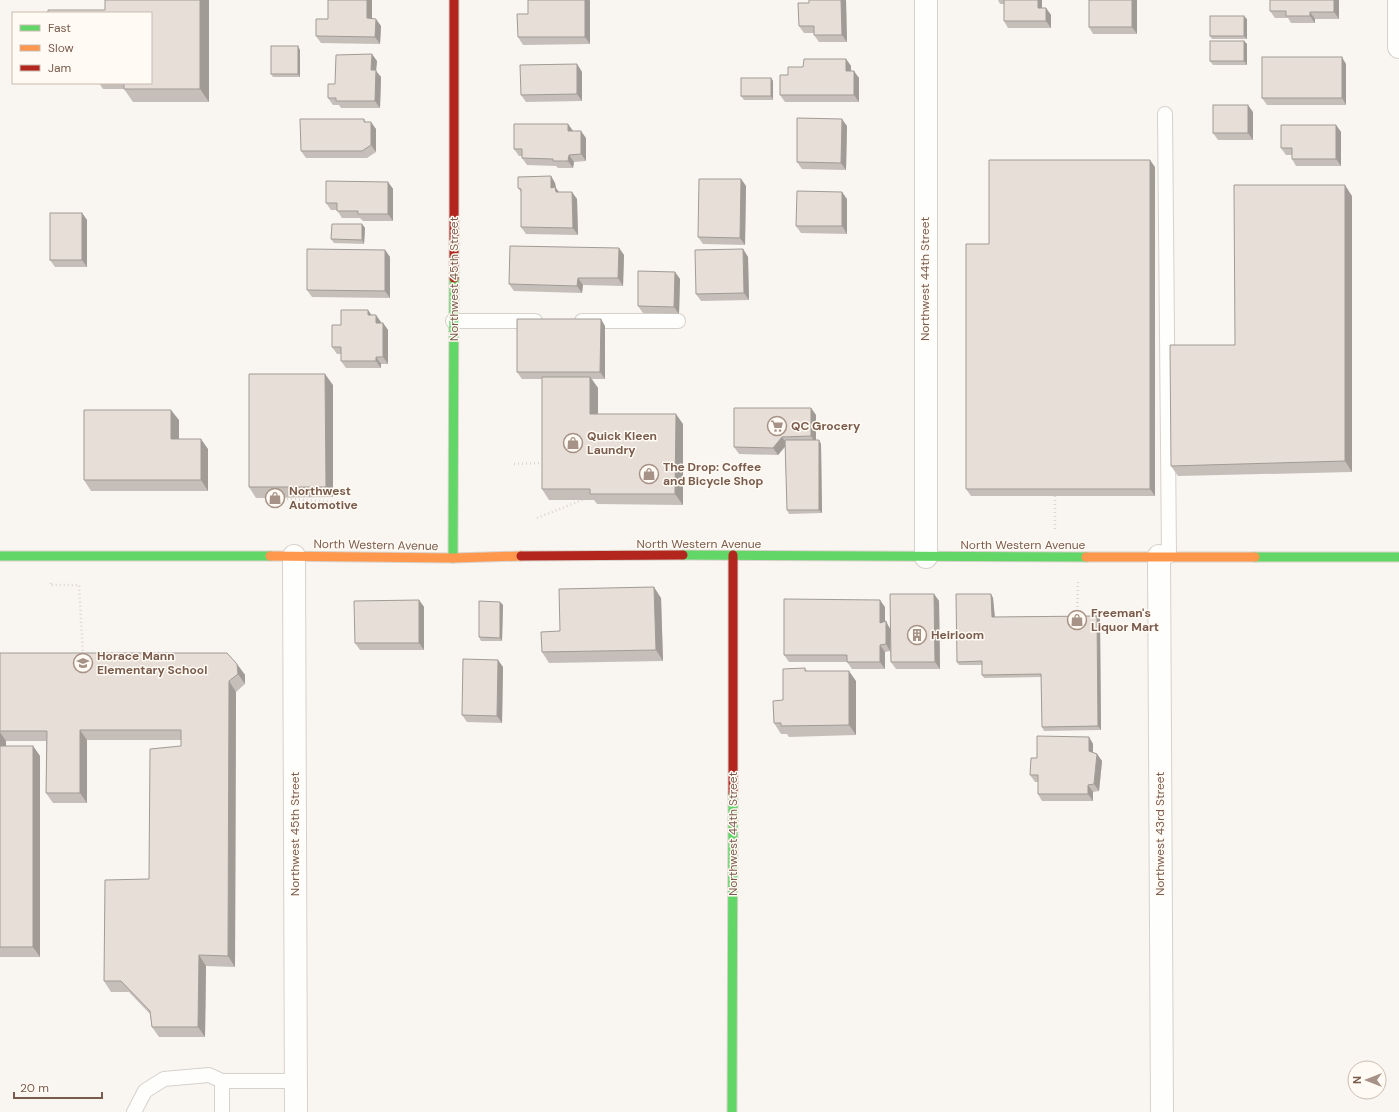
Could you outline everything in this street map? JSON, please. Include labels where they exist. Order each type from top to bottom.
[{"type":"street","name":"Northwest 45th Street","points":[[453,558],[454,0]]},
{"type":"street","name":"Northwest 44th Street","points":[[926,0],[926,557]]},
{"type":"street","points":[[1399,0],[1399,47]]},
{"type":"street","name":"North Western Avenue","points":[[0,556],[294,556],[453,558],[551,556],[1164,556],[1399,558]]},
{"type":"street","name":"Northwest 45th Street","points":[[294,556],[296,1112]]},
{"type":"street","name":"Northwest 44th Street","points":[[732,1112],[733,556]]},
{"type":"street","name":"Northwest 43rd Street","points":[[1162,1112],[1164,556]]},
{"type":"lane","points":[[1164,556],[1165,114]]},
{"type":"lane","points":[[454,321],[550,321]]},
{"type":"lane","points":[[566,321],[678,321]]},
{"type":"lane","points":[[134,1112],[145,1091],[164,1079],[209,1075],[222,1081],[296,1081]]},
{"type":"lane","points":[[222,1081],[222,1112]]},
{"type":"path","points":[[514,464],[549,463]]},
{"type":"path","points":[[1055,496],[1055,557]]},
{"type":"path","points":[[275,498],[347,503]]},
{"type":"path","points":[[536,518],[585,500]]},
{"type":"path","points":[[52,556],[50,585],[79,585],[83,655]]},
{"type":"path","points":[[1078,557],[1078,620]]},
{"type":"building","points":[[105,0],[200,0],[200,89],[124,89],[124,84],[152,84],[152,12],[48,12],[48,10],[105,10]]},
{"type":"building","points":[[328,0],[367,0],[367,18],[376,19],[375,37],[316,36],[316,19],[328,19]]},
{"type":"building","points":[[528,0],[585,0],[585,37],[518,37],[517,14],[528,14]]},
{"type":"building","points":[[809,0],[841,0],[842,35],[814,35],[814,26],[799,26],[798,3],[809,3]]},
{"type":"building","points":[[1004,0],[1038,0],[1038,8],[1046,8],[1046,21],[1004,21]]},
{"type":"building","points":[[1089,0],[1132,0],[1132,27],[1089,27]]},
{"type":"building","points":[[1270,0],[1334,0],[1334,12],[1310,12],[1310,16],[1286,16],[1286,11],[1270,11]]},
{"type":"building","points":[[1210,16],[1244,16],[1244,36],[1210,36]]},
{"type":"building","points":[[1210,41],[1244,41],[1244,61],[1210,61]]},
{"type":"building","points":[[271,46],[298,46],[298,74],[271,74]]},
{"type":"building","points":[[372,54],[371,70],[376,70],[375,101],[336,101],[336,98],[328,98],[328,84],[335,84],[336,55]]},
{"type":"building","points":[[1262,57],[1342,57],[1342,98],[1262,98]]},
{"type":"building","points":[[804,59],[846,59],[846,71],[854,71],[854,95],[780,95],[780,75],[788,75],[788,67],[803,67]]},
{"type":"building","points":[[577,64],[577,94],[521,95],[520,65]]},
{"type":"building","points":[[741,78],[771,78],[771,96],[741,96]]},
{"type":"building","points":[[1213,105],[1248,105],[1248,133],[1213,133]]},
{"type":"building","points":[[797,118],[842,119],[841,163],[797,162]]},
{"type":"building","points":[[300,119],[364,119],[364,122],[371,122],[371,145],[362,151],[301,151]]},
{"type":"building","points":[[514,124],[568,124],[568,131],[581,131],[581,154],[569,155],[568,161],[522,158],[522,149],[514,149]]},
{"type":"building","points":[[1281,125],[1336,125],[1336,159],[1292,159],[1292,148],[1281,148]]},
{"type":"building","points":[[989,160],[1150,160],[1150,489],[966,489],[966,244],[989,244]]},
{"type":"building","points":[[551,176],[551,188],[555,187],[556,192],[572,192],[573,228],[521,227],[521,189],[518,188],[518,177]]},
{"type":"building","points":[[699,179],[741,179],[740,238],[698,237]]},
{"type":"building","points":[[326,181],[388,182],[388,214],[358,214],[358,211],[337,211],[337,203],[326,203]]},
{"type":"building","points":[[1234,185],[1345,185],[1345,461],[1171,466],[1170,345],[1235,345]]},
{"type":"building","points":[[797,191],[842,192],[842,226],[796,226]]},
{"type":"building","points":[[50,213],[82,213],[82,260],[50,260]]},
{"type":"building","points":[[332,224],[362,224],[362,240],[331,239]]},
{"type":"building","points":[[510,246],[619,248],[618,278],[578,278],[577,286],[509,284]]},
{"type":"building","points":[[307,249],[385,250],[385,291],[307,290]]},
{"type":"building","points":[[743,249],[744,293],[696,294],[695,250]]},
{"type":"building","points":[[638,271],[675,272],[674,307],[638,306]]},
{"type":"building","points":[[341,310],[368,310],[368,315],[376,315],[376,323],[383,323],[383,357],[376,357],[376,361],[341,361],[341,347],[332,347],[332,325],[341,325]]},
{"type":"building","points":[[517,319],[601,319],[600,372],[517,372]]},
{"type":"building","points":[[249,374],[325,374],[326,487],[249,487]]},
{"type":"building","points":[[542,377],[590,377],[590,414],[676,414],[675,494],[590,494],[590,489],[542,489]]},
{"type":"building","name":"QC Grocery","points":[[734,408],[811,408],[811,436],[782,437],[773,448],[734,447]]},
{"type":"building","points":[[84,410],[171,410],[171,439],[201,439],[201,480],[84,480]]},
{"type":"building","points":[[785,440],[819,440],[819,510],[787,510]]},
{"type":"building","points":[[654,587],[656,650],[542,652],[541,632],[560,631],[559,589]]},
{"type":"building","name":"Heirloom","points":[[890,594],[934,594],[935,662],[891,662]]},
{"type":"building","points":[[956,594],[991,594],[992,617],[1097,616],[1098,726],[1042,727],[1041,674],[982,675],[982,661],[957,662]]},
{"type":"building","points":[[784,599],[880,600],[880,623],[886,621],[886,644],[880,645],[880,662],[847,662],[847,655],[784,655]]},
{"type":"building","points":[[419,600],[419,643],[355,643],[354,601]]},
{"type":"building","points":[[479,601],[500,602],[500,638],[479,637]]},
{"type":"building","name":"Horace Mann Elementary School","points":[[0,653],[227,653],[237,664],[238,674],[229,681],[228,956],[199,955],[198,1027],[152,1027],[150,1011],[121,981],[104,981],[105,880],[149,879],[150,749],[181,746],[181,730],[80,730],[80,793],[46,793],[47,731],[0,731]]},
{"type":"building","points":[[463,659],[498,660],[497,716],[462,715]]},
{"type":"building","points":[[805,668],[805,671],[849,671],[849,725],[781,726],[781,723],[774,723],[773,701],[783,700],[783,669]]},
{"type":"building","points":[[1037,736],[1089,737],[1089,751],[1097,754],[1094,784],[1088,785],[1088,794],[1038,794],[1038,775],[1030,775],[1031,758],[1037,758]]},
{"type":"building","points":[[0,746],[33,746],[33,947],[0,947]]},
{"type":"traffic: fast","points":[[453,558],[454,278]]},
{"type":"traffic: fast","points":[[683,555],[1086,557]]},
{"type":"traffic: fast","points":[[0,556],[270,556]]},
{"type":"traffic: fast","points":[[1255,557],[1399,557]]},
{"type":"traffic: fast","points":[[732,1112],[733,793]]},
{"type":"traffic: slow","points":[[270,556],[453,558],[521,556]]},
{"type":"traffic: slow","points":[[1086,557],[1255,557]]},
{"type":"traffic: jam","points":[[454,0],[454,278]]},
{"type":"traffic: jam","points":[[521,556],[683,555]]},
{"type":"traffic: jam","points":[[733,555],[733,793]]},
{"type":"place","name":"QC Grocery","points":[[777,426]]},
{"type":"place","name":"Quick Kleen Laundry","points":[[573,443]]},
{"type":"place","name":"The Drop: Coffee and Bicycle Shop","points":[[649,474]]},
{"type":"place","name":"Northwest Automotive","points":[[275,498]]},
{"type":"place","name":"Freeman's Liquor Mart","points":[[1077,620]]},
{"type":"place","name":"Heirloom","points":[[917,635]]},
{"type":"place","name":"Horace Mann Elementary School","points":[[83,663]]}]
